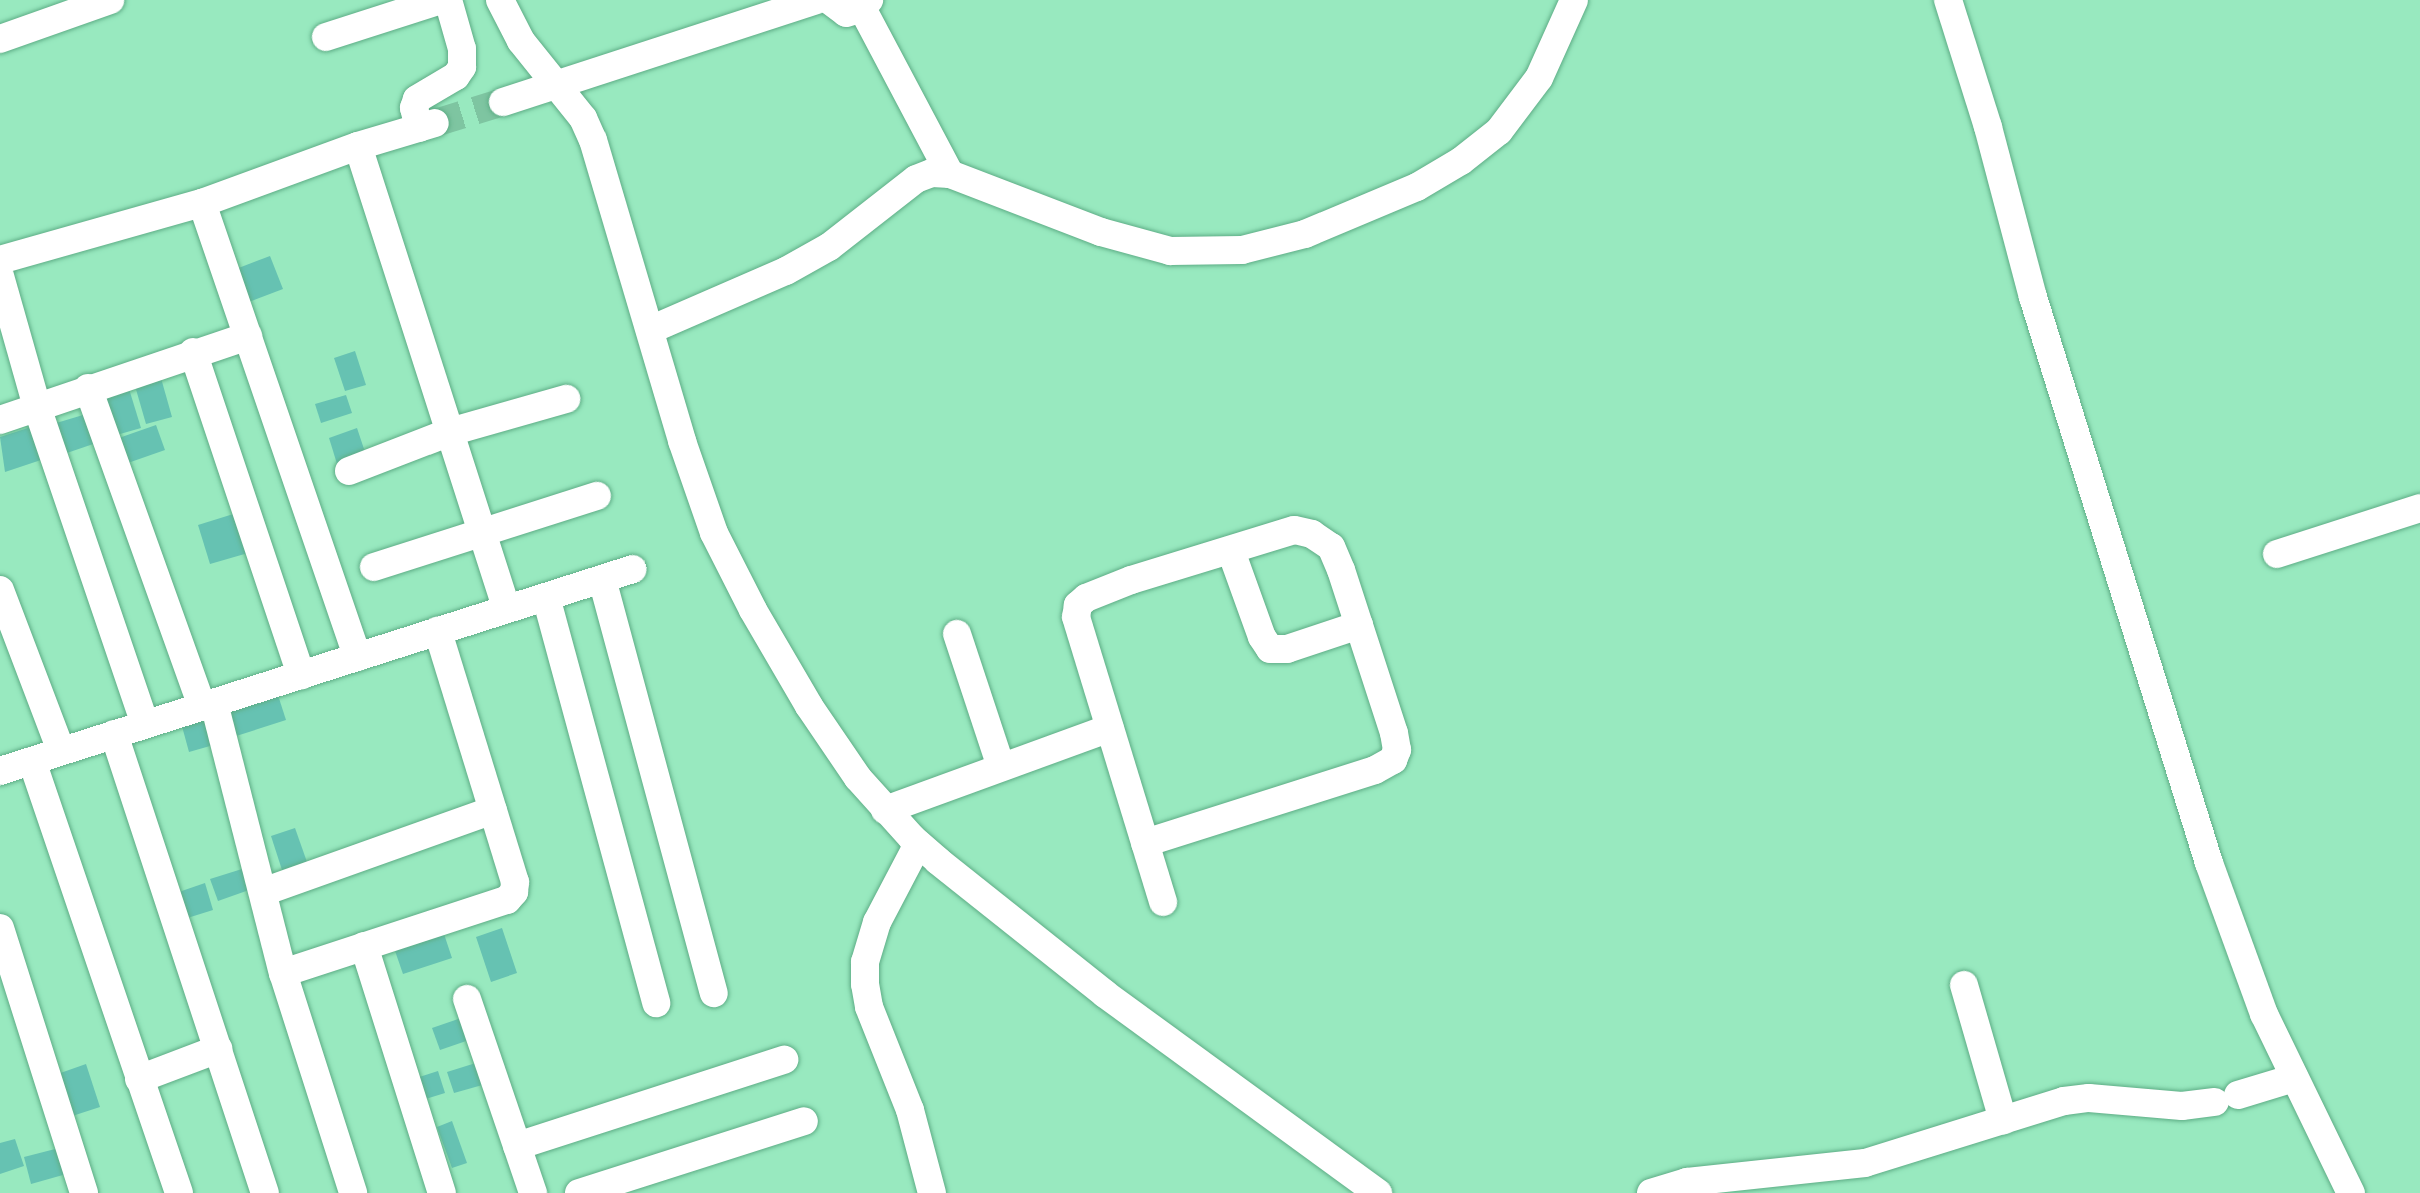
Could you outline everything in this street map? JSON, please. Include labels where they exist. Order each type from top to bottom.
[{"type":"street","points":[[0,39],[110,0]]},
{"type":"street","points":[[326,37],[441,0]]},
{"type":"street","points":[[0,260],[202,203],[358,146],[427,126],[414,108],[417,99],[456,76],[462,67],[462,49],[448,0]]},
{"type":"street","points":[[500,0],[521,41],[583,118],[593,140],[682,441],[725,555],[809,706],[885,810],[918,844],[1105,994],[1378,1193]]},
{"type":"street","points":[[503,102],[816,0]]},
{"type":"street","points":[[829,0],[846,13],[866,4],[950,174]]},
{"type":"street","points":[[650,330],[786,271],[829,247],[916,179],[932,173],[950,174],[1101,232],[1170,251],[1242,250],[1305,234],[1417,187],[1461,161],[1499,131],[1539,78],[1574,0]]},
{"type":"street","points":[[1948,0],[1991,140],[2033,297],[2245,970],[2351,1193]]},
{"type":"street","points":[[358,146],[507,609]]},
{"type":"street","points":[[202,203],[357,657]]},
{"type":"street","points":[[0,276],[37,407],[145,724]]},
{"type":"street","points":[[0,420],[193,352],[248,336]]},
{"type":"street","points":[[193,352],[301,675]]},
{"type":"street","points":[[88,388],[208,704],[346,1191]]},
{"type":"street","points":[[349,471],[450,432],[566,399]]},
{"type":"street","points":[[374,567],[597,496]]},
{"type":"street","points":[[2277,554],[2420,508]]},
{"type":"street","points":[[1145,843],[1375,770],[1393,760],[1397,750],[1394,733],[1359,625],[1331,547],[1312,534],[1294,530],[1131,580],[1086,598],[1078,605],[1076,617],[1163,902]]},
{"type":"street","points":[[1231,551],[1262,637],[1270,649],[1287,649],[1359,625]]},
{"type":"street","points":[[0,771],[633,569]]},
{"type":"street","points":[[602,579],[714,993]]},
{"type":"street","points":[[0,590],[61,751]]},
{"type":"street","points":[[546,597],[656,1003]]},
{"type":"street","points":[[283,973],[507,900],[514,892],[515,882],[438,631]]},
{"type":"street","points":[[957,634],[1001,767]]},
{"type":"street","points":[[885,810],[1110,728]]},
{"type":"street","points":[[114,734],[265,1193]]},
{"type":"street","points":[[32,761],[179,1193]]},
{"type":"street","points":[[263,892],[493,810]]},
{"type":"street","points":[[918,844],[877,922],[865,962],[865,984],[869,1007],[910,1110],[932,1193]]},
{"type":"street","points":[[0,928],[84,1193]]},
{"type":"street","points":[[364,946],[442,1193]]},
{"type":"street","points":[[1964,985],[2003,1120]]},
{"type":"street","points":[[467,999],[533,1193]]},
{"type":"street","points":[[139,1079],[218,1049]]},
{"type":"street","points":[[517,1146],[784,1060]]},
{"type":"street","points":[[1651,1193],[1687,1182],[1865,1163],[2064,1101],[2089,1098],[2182,1106],[2226,1098],[2294,1078]]},
{"type":"street","points":[[579,1193],[804,1121]]},
{"type":"building","points":[[270,256],[283,289],[249,302],[236,269]]},
{"type":"building","points":[[355,351],[366,385],[345,391],[334,358]]},
{"type":"building","points":[[159,371],[172,417],[146,424],[133,379]]},
{"type":"building","points":[[126,379],[141,428],[113,436],[98,387]]},
{"type":"building","points":[[346,395],[352,413],[321,423],[315,404]]},
{"type":"building","points":[[93,412],[102,441],[64,454],[53,424]]},
{"type":"building","points":[[156,425],[165,450],[125,464],[116,439]]},
{"type":"building","points":[[31,427],[41,460],[5,472],[0,437]]},
{"type":"building","points":[[357,428],[367,458],[338,467],[329,438]]},
{"type":"building","points":[[243,511],[255,551],[210,564],[198,525]]},
{"type":"building","points":[[276,689],[286,720],[230,738],[220,707]]},
{"type":"building","points":[[207,711],[217,744],[189,752],[180,719]]},
{"type":"building","points":[[295,828],[307,862],[282,870],[271,836]]},
{"type":"building","points":[[242,869],[249,890],[218,901],[210,879]]},
{"type":"building","points":[[205,883],[213,910],[181,920],[173,894]]},
{"type":"building","points":[[502,928],[517,973],[491,982],[476,937]]},
{"type":"building","points":[[443,931],[452,958],[403,974],[394,948]]},
{"type":"building","points":[[464,1017],[472,1039],[440,1050],[432,1028]]},
{"type":"building","points":[[479,1062],[486,1084],[454,1093],[447,1072]]},
{"type":"building","points":[[86,1064],[100,1107],[63,1119],[49,1077]]},
{"type":"building","points":[[438,1071],[445,1093],[416,1102],[410,1080]]},
{"type":"building","points":[[452,1121],[467,1163],[452,1168],[437,1127]]},
{"type":"building","points":[[15,1139],[24,1166],[0,1174],[0,1143]]},
{"type":"building","points":[[63,1147],[70,1173],[31,1184],[24,1157]]},
{"type":"tunnel","points":[[435,123],[503,102]]}]
